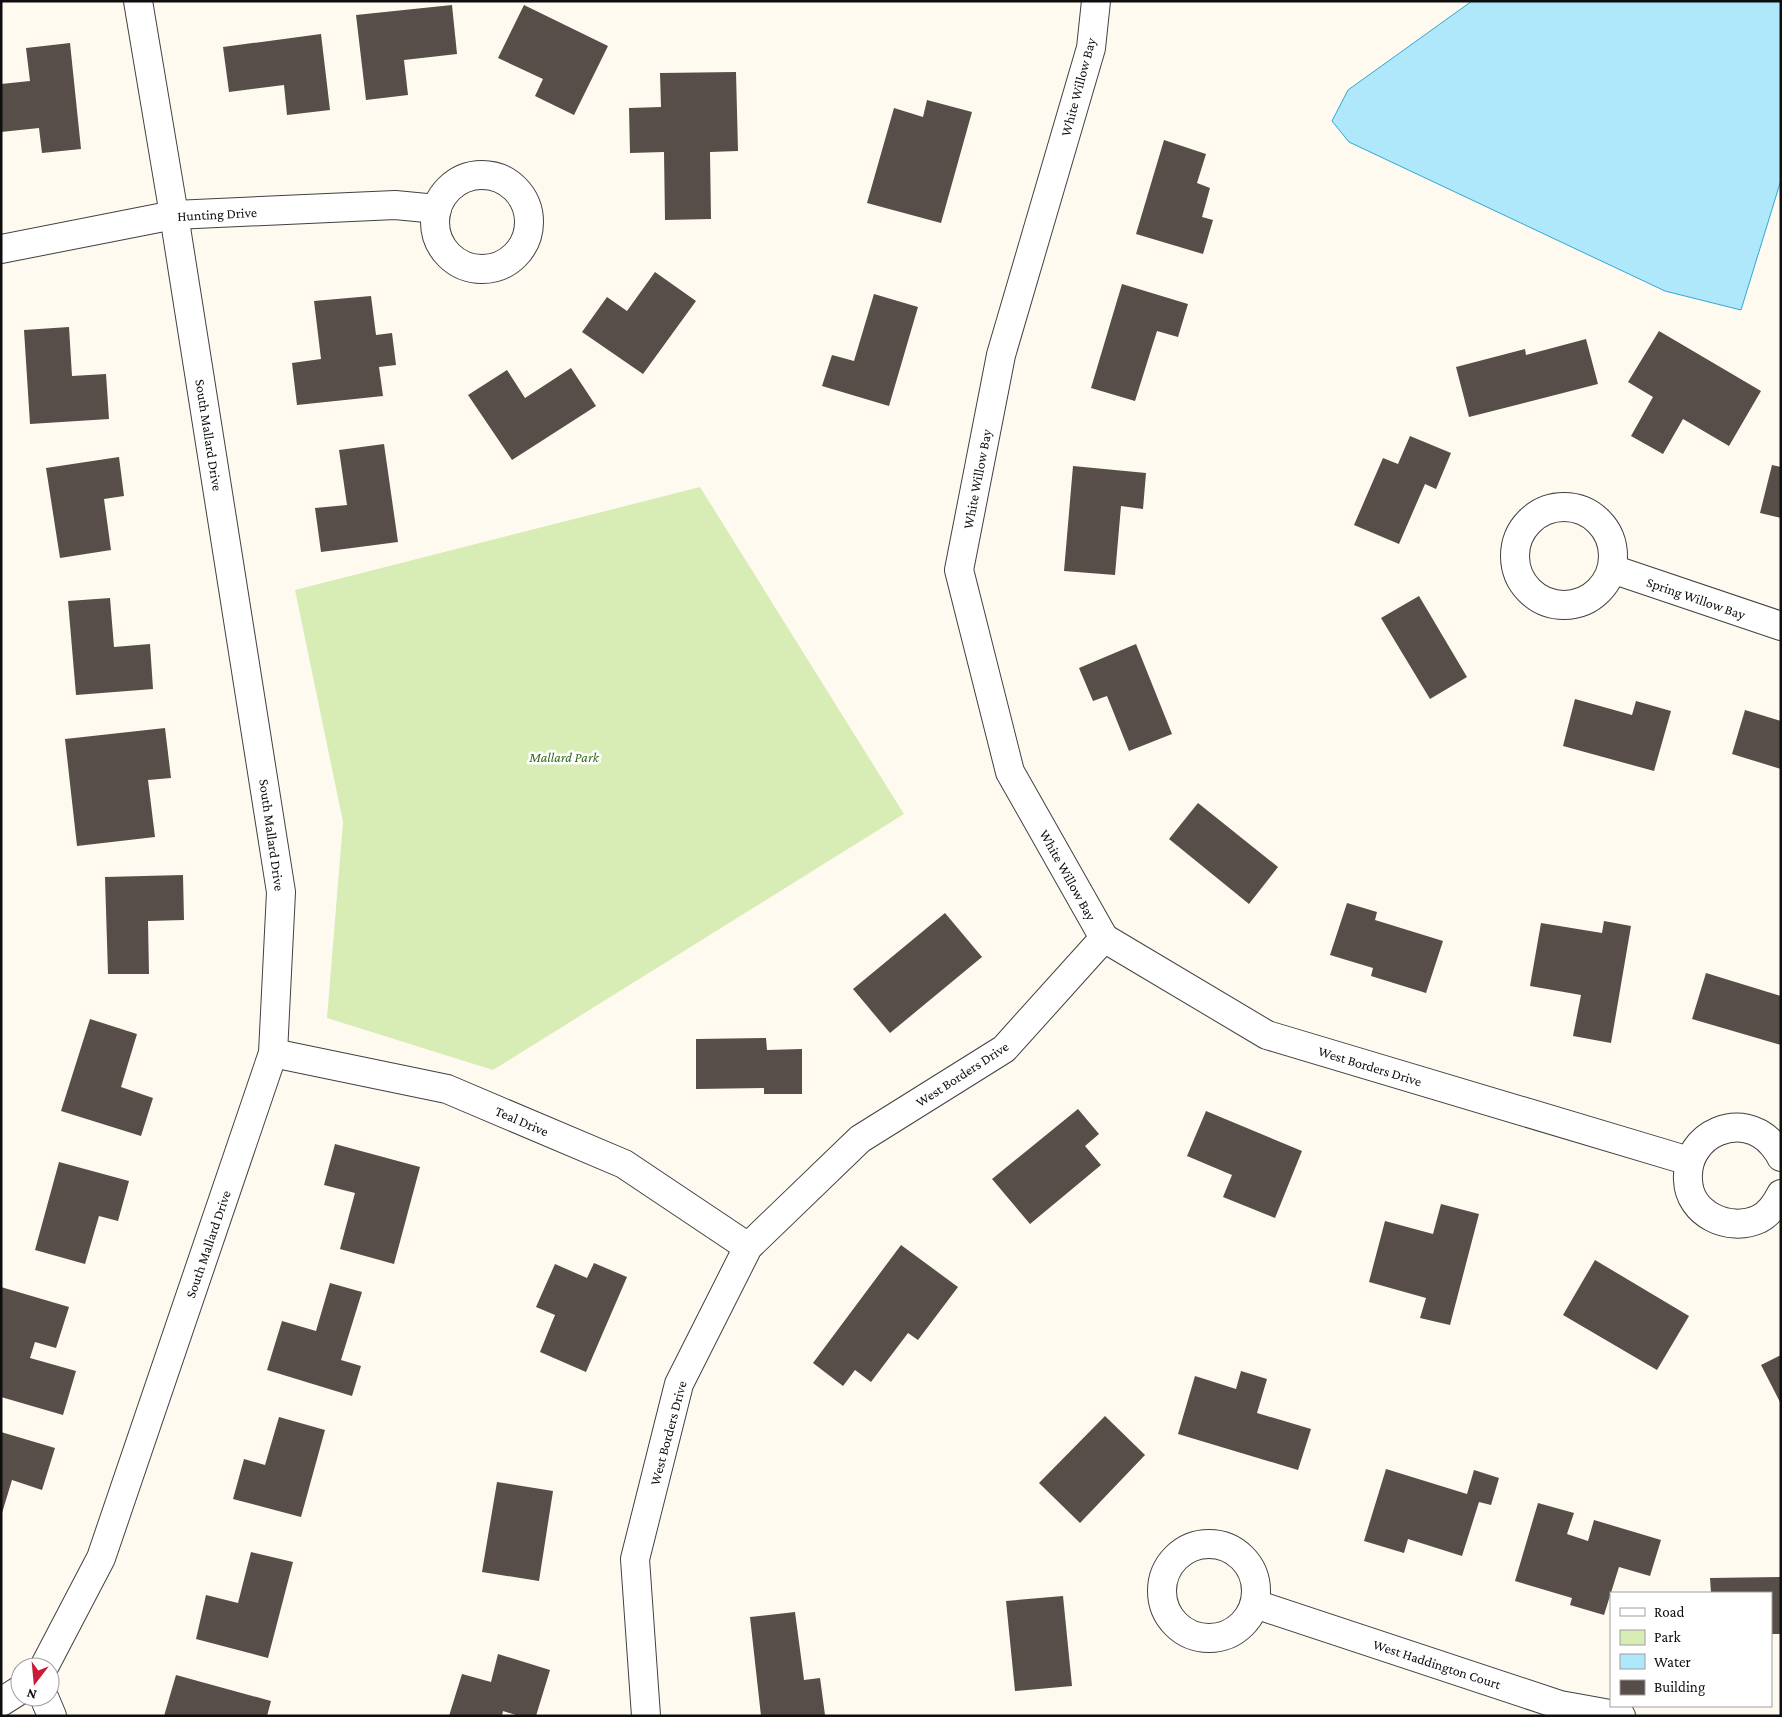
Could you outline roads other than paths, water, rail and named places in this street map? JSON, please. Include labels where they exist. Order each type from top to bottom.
[{"type":"street","name":"South Mallard Drive","points":[[49,1657],[101,1558],[273,1052],[281,892],[174,215],[138,1]]},
{"type":"street","name":"White Willow Bay","points":[[1096,1],[1091,48],[1001,355],[959,570],[1010,772],[1104,938]]},
{"type":"street","name":"Hunting Drive","points":[[1,249],[174,215],[396,205],[436,208]]},
{"type":"street","name":"Spring Willow Bay","points":[[1612,569],[1781,626]]},
{"type":"street","name":"West Borders Drive","points":[[646,1716],[635,1559],[679,1384],[748,1247],[860,1138],[1004,1049],[1104,938],[1267,1035],[1689,1161]]},
{"type":"street","name":"Teal Drive","points":[[273,1052],[447,1089],[624,1164],[748,1247]]},
{"type":"street","points":[[1781,1157],[1767,1138],[1750,1129],[1732,1127],[1713,1133],[1698,1145],[1689,1161],[1687,1180],[1693,1199],[1705,1214],[1722,1222],[1741,1224],[1760,1219],[1774,1207],[1781,1194]]},
{"type":"street","name":"West Haddington Court","points":[[1255,1604],[1560,1705],[1621,1716]]},
{"type":"water","points":[[1472,1],[1781,1],[1781,180],[1741,310],[1665,291],[1349,142],[1332,121],[1348,90]]},
{"type":"park label","name":"Mallard Park","points":[[564,757]]}]
